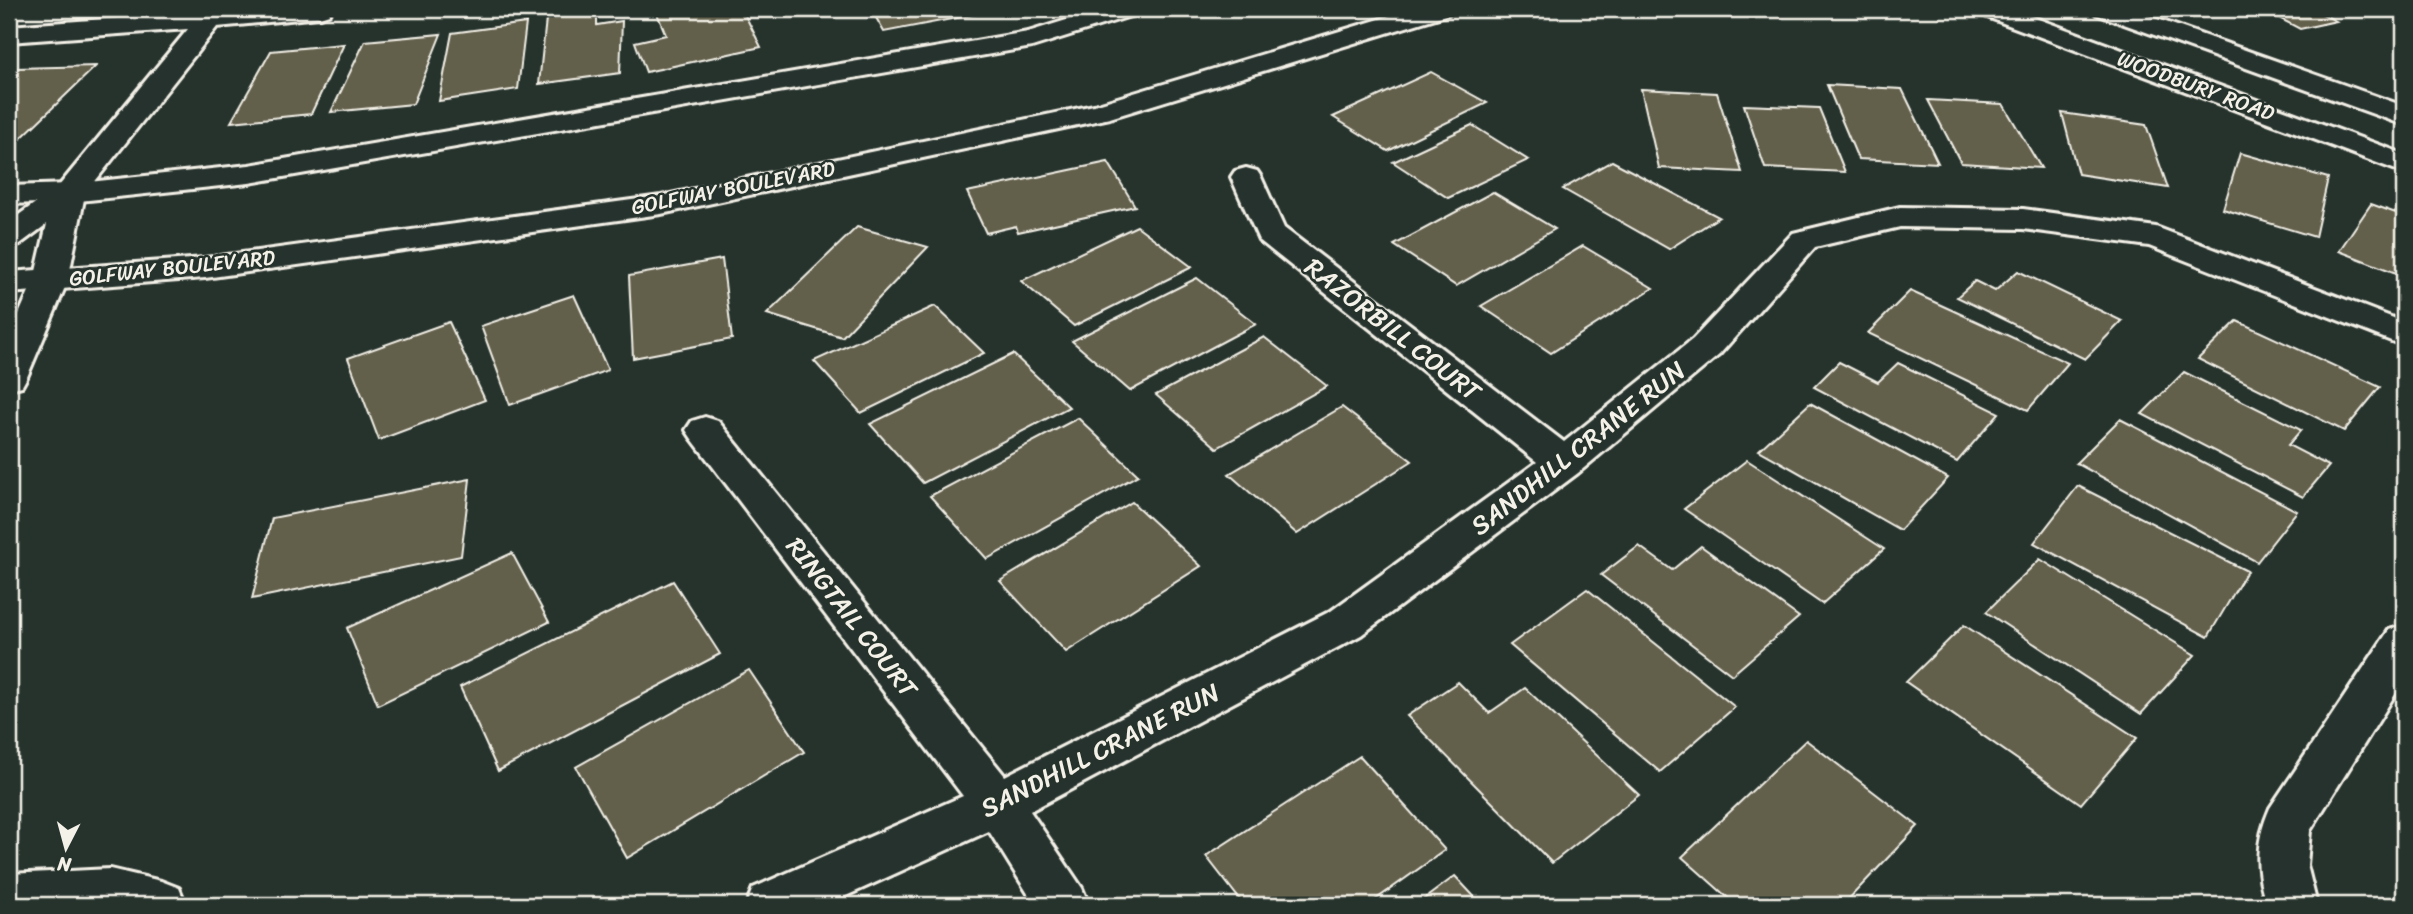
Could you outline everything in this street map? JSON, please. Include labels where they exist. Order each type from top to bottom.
[{"type":"street","points":[[9,34],[320,9]]},
{"type":"street","points":[[9,195],[70,193],[249,174],[1032,39],[1128,9]]},
{"type":"street","name":"GOLFWAY BOULEVARD","points":[[9,283],[205,268],[661,205],[1100,113],[1440,9]]},
{"type":"street","name":"WOODBURY ROAD","points":[[1988,9],[2404,164]]},
{"type":"street","name":"WOODBURY ROAD","points":[[2105,9],[2404,116]]},
{"type":"street","points":[[9,237],[70,193],[209,20]]},
{"type":"street","name":"RAZORBILL COURT","points":[[1246,177],[1270,233],[1564,463]]},
{"type":"street","points":[[9,377],[51,280],[70,193]]},
{"type":"street","name":"SANDHILL CRANE RUN","points":[[771,905],[998,804],[1346,623],[1564,463],[1706,347],[1804,240],[1900,217],[2023,219],[2156,237],[2404,335]]},
{"type":"street","name":"RINGTAIL COURT","points":[[705,430],[998,804],[1064,905]]},
{"type":"street","points":[[2292,905],[2281,873],[2281,846],[2287,824],[2404,643]]},
{"type":"street","points":[[9,898],[110,893],[161,905]]},
{"type":"building","points":[[655,9],[742,9],[761,47],[646,72],[635,42],[666,35]]},
{"type":"building","points":[[892,9],[1004,9],[884,32],[874,14]]},
{"type":"building","points":[[2262,9],[2313,9],[2336,21],[2300,29]]},
{"type":"building","points":[[597,12],[597,25],[622,21],[620,73],[539,84],[546,19]]},
{"type":"building","points":[[526,23],[518,89],[439,101],[452,33]]},
{"type":"building","points":[[441,34],[413,104],[331,112],[365,41]]},
{"type":"building","points":[[344,44],[311,114],[231,122],[271,51]]},
{"type":"building","points":[[96,66],[17,142],[9,143],[9,75],[16,68]]},
{"type":"building","points":[[1431,72],[1487,103],[1388,151],[1333,117]]},
{"type":"building","points":[[1827,85],[1902,89],[1938,163],[1858,159]]},
{"type":"building","points":[[1641,89],[1717,93],[1742,172],[1659,168]]},
{"type":"building","points":[[1928,100],[2003,104],[2041,168],[1961,163]]},
{"type":"building","points":[[1744,105],[1819,108],[1845,172],[1765,168]]},
{"type":"building","points":[[2062,113],[2146,125],[2168,188],[2078,174]]},
{"type":"building","points":[[1472,125],[1528,160],[1448,198],[1393,162]]},
{"type":"building","points":[[2240,153],[2328,178],[2315,237],[2223,209]]},
{"type":"building","points":[[1612,161],[1719,217],[1669,249],[1563,189]]},
{"type":"building","points":[[1108,162],[1135,206],[1018,232],[1016,226],[986,233],[967,192]]},
{"type":"building","points":[[1493,192],[1555,229],[1456,286],[1394,245]]},
{"type":"building","points":[[2371,204],[2404,216],[2404,276],[2339,251]]},
{"type":"building","points":[[1137,226],[1192,267],[1074,326],[1021,281]]},
{"type":"building","points":[[857,227],[928,247],[842,337],[767,314]]},
{"type":"building","points":[[1583,246],[1653,288],[1551,353],[1481,306]]},
{"type":"building","points":[[722,259],[732,339],[633,358],[629,276]]},
{"type":"building","points":[[2018,271],[2122,321],[2085,359],[1957,297],[1975,281],[1995,291]]},
{"type":"building","points":[[1197,278],[1256,324],[1130,391],[1072,341]]},
{"type":"building","points":[[1910,291],[2068,363],[2028,410],[1868,333]]},
{"type":"building","points":[[574,295],[608,370],[510,405],[481,326]]},
{"type":"building","points":[[935,306],[984,353],[861,413],[814,361]]},
{"type":"building","points":[[2237,321],[2380,387],[2344,431],[2198,359]]},
{"type":"building","points":[[449,322],[485,400],[379,440],[348,358]]},
{"type":"building","points":[[1264,337],[1327,386],[1217,448],[1156,395]]},
{"type":"building","points":[[1013,354],[1069,407],[923,483],[870,424]]},
{"type":"building","points":[[1839,362],[1878,382],[1898,363],[1999,413],[1957,462],[1814,387]]},
{"type":"building","points":[[2184,372],[2301,430],[2288,445],[2329,466],[2303,497],[2142,414]]},
{"type":"building","points":[[1810,403],[1948,478],[1900,530],[1759,450]]},
{"type":"building","points":[[1342,407],[1412,461],[1297,534],[1229,474]]},
{"type":"building","points":[[1078,418],[1138,475],[987,559],[930,496]]},
{"type":"building","points":[[2120,419],[2297,511],[2257,562],[2076,463]]},
{"type":"building","points":[[1747,460],[1884,549],[1822,604],[1684,509]]},
{"type":"building","points":[[470,479],[461,556],[252,599],[272,518]]},
{"type":"building","points":[[2078,486],[2247,571],[2208,637],[2034,543]]},
{"type":"building","points":[[1132,502],[1201,566],[1066,652],[1000,581]]},
{"type":"building","points":[[1639,546],[1672,570],[1701,546],[1799,617],[1732,675],[1601,575]]},
{"type":"building","points":[[512,553],[549,622],[378,705],[347,628]]},
{"type":"building","points":[[2040,559],[2195,655],[2141,714],[1986,612]]},
{"type":"building","points":[[673,581],[720,654],[498,771],[460,687]]},
{"type":"building","points":[[1587,589],[1735,707],[1660,772],[1510,645]]},
{"type":"building","points":[[1964,625],[2137,738],[2081,804],[1906,682]]},
{"type":"building","points":[[749,670],[804,752],[627,858],[576,767]]},
{"type":"building","points":[[1458,682],[1489,713],[1525,688],[1639,795],[1552,863],[1407,716]]},
{"type":"building","points":[[1806,740],[1918,826],[1843,905],[1736,905],[1682,857]]},
{"type":"building","points":[[1360,756],[1445,850],[1368,905],[1244,905],[1206,856]]},
{"type":"building","points":[[1455,876],[1482,905],[1416,905]]}]
